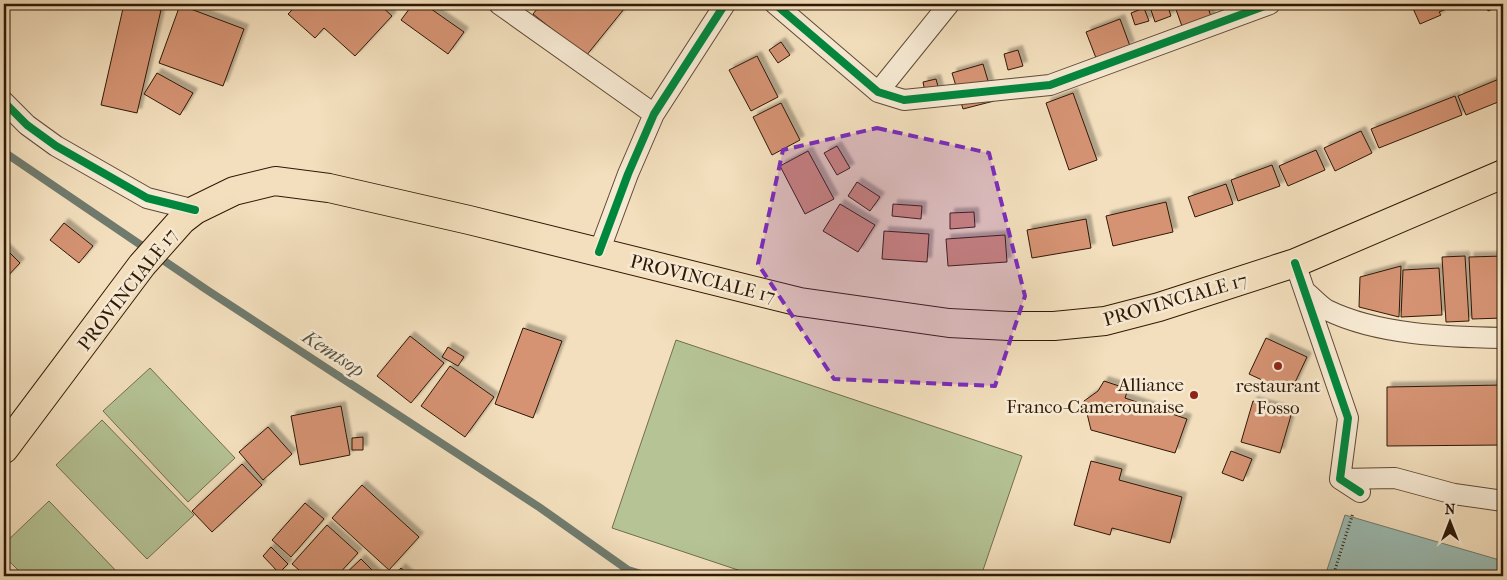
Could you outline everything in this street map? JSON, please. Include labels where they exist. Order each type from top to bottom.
[{"type":"main road","name":"PROVINCIALE 17","points":[[4,449],[142,264],[182,220],[195,210],[234,191],[275,181],[328,188],[800,302],[949,324],[1054,326],[1105,321],[1159,307],[1295,263],[1503,174]]},
{"type":"street","points":[[499,4],[654,114]]},
{"type":"street","points":[[599,252],[628,174],[654,114],[725,4]]},
{"type":"street","points":[[775,4],[878,92],[904,100],[1050,85],[1270,4]]},
{"type":"street","points":[[878,92],[949,4]]},
{"type":"street","points":[[4,102],[26,125],[56,146],[147,198],[195,210]]},
{"type":"street","points":[[1295,263],[1307,293],[1348,418],[1340,479]]},
{"type":"street","points":[[1307,293],[1325,309],[1362,324],[1442,336],[1503,338]]},
{"type":"street","points":[[1340,479],[1395,478],[1454,494],[1503,500]]},
{"type":"street","points":[[1340,479],[1360,492]]},
{"type":"path","points":[[1333,576],[1360,492]]},
{"type":"highlighted area","points":[[877,128],[989,153],[1025,296],[995,386],[834,379],[758,264],[783,150]]},
{"type":"green space","points":[[676,340],[1022,456],[981,576],[756,576],[612,528]]},
{"type":"green space","points":[[150,368],[235,458],[188,502],[103,411]]},
{"type":"green space","points":[[102,420],[194,515],[147,559],[56,465]]},
{"type":"green space","points":[[49,501],[121,576],[24,576],[4,556],[4,544]]},
{"type":"water","points":[[1345,515],[1503,561],[1503,576],[1325,576]]},
{"type":"building","points":[[124,4],[161,10],[137,113],[101,105]]},
{"type":"building","points":[[298,4],[379,4],[392,16],[355,56],[324,28],[315,38],[288,14]]},
{"type":"building","points":[[413,4],[424,4],[464,32],[448,54],[401,20]]},
{"type":"building","points":[[541,4],[628,4],[586,56],[533,14]]},
{"type":"building","points":[[1167,4],[1171,16],[1155,22],[1150,7]]},
{"type":"building","points":[[1174,4],[1207,4],[1212,20],[1183,29]]},
{"type":"building","points":[[1411,4],[1457,4],[1439,12],[1441,15],[1420,24]]},
{"type":"building","points":[[1485,4],[1503,4],[1503,5],[1488,11]]},
{"type":"building","points":[[180,5],[244,29],[223,86],[159,63]]},
{"type":"building","points":[[1144,8],[1149,21],[1135,25],[1131,13]]},
{"type":"building","points":[[1120,19],[1130,46],[1096,58],[1086,32]]},
{"type":"building","points":[[781,42],[790,55],[778,63],[769,50]]},
{"type":"building","points":[[1018,50],[1023,66],[1008,70],[1004,54]]},
{"type":"building","points":[[757,56],[778,97],[751,111],[729,70]]},
{"type":"building","points":[[983,64],[994,101],[963,109],[952,73]]},
{"type":"building","points":[[157,73],[193,93],[180,115],[144,94]]},
{"type":"building","points":[[936,79],[940,94],[926,97],[923,82]]},
{"type":"building","points":[[1499,79],[1503,89],[1503,100],[1466,115],[1458,96]]},
{"type":"building","points":[[1073,93],[1097,160],[1069,170],[1046,103]]},
{"type":"building","points":[[1455,96],[1462,115],[1379,148],[1371,129]]},
{"type":"building","points":[[781,103],[800,140],[772,155],[753,117]]},
{"type":"building","points":[[1361,131],[1372,153],[1335,171],[1324,148]]},
{"type":"building","points":[[837,146],[850,168],[837,175],[824,153]]},
{"type":"building","points":[[1316,150],[1325,170],[1288,186],[1279,166]]},
{"type":"building","points":[[808,151],[834,199],[805,214],[780,166]]},
{"type":"building","points":[[1272,165],[1280,186],[1238,201],[1231,180]]},
{"type":"building","points":[[857,182],[880,197],[870,211],[848,196]]},
{"type":"building","points":[[1226,184],[1233,204],[1195,217],[1188,197]]},
{"type":"building","points":[[1166,202],[1173,232],[1113,246],[1106,216]]},
{"type":"building","points":[[840,204],[875,225],[858,252],[823,231]]},
{"type":"building","points":[[893,204],[922,206],[921,219],[892,216]]},
{"type":"building","points":[[974,212],[975,227],[950,229],[950,213]]},
{"type":"building","points":[[1086,219],[1091,248],[1032,258],[1027,230]]},
{"type":"building","points":[[64,223],[93,246],[79,263],[50,240]]},
{"type":"building","points":[[884,231],[929,234],[927,262],[882,259]]},
{"type":"building","points":[[1005,235],[1007,262],[948,266],[946,239]]},
{"type":"building","points":[[4,247],[20,263],[4,280]]},
{"type":"building","points":[[1465,256],[1469,321],[1446,322],[1442,257]]},
{"type":"building","points":[[1503,256],[1503,318],[1472,319],[1469,257]]},
{"type":"building","points":[[1401,266],[1399,317],[1359,307],[1360,277]]},
{"type":"building","points":[[1439,268],[1442,315],[1401,317],[1403,270]]},
{"type":"building","points":[[523,328],[562,341],[533,418],[495,404]]},
{"type":"building","points":[[410,336],[444,363],[411,403],[377,376]]},
{"type":"building","name":"restaurant Fosso","points":[[1266,338],[1307,357],[1290,393],[1249,374]]},
{"type":"building","points":[[448,347],[464,357],[458,366],[442,357]]},
{"type":"building","points":[[450,366],[494,397],[465,437],[421,406]]},
{"type":"building","points":[[1104,381],[1128,389],[1125,398],[1187,419],[1175,453],[1091,430],[1084,401],[1098,391]]},
{"type":"building","points":[[1503,385],[1503,445],[1387,446],[1387,387]]},
{"type":"building","points":[[1253,401],[1292,412],[1280,453],[1241,442]]},
{"type":"building","points":[[341,406],[350,455],[300,465],[291,416]]},
{"type":"building","points":[[268,427],[292,454],[263,480],[239,452]]},
{"type":"building","points":[[363,437],[363,450],[352,450],[352,438]]},
{"type":"building","points":[[1231,451],[1252,459],[1243,481],[1222,473]]},
{"type":"building","points":[[1091,461],[1122,469],[1119,480],[1182,497],[1170,543],[1112,528],[1110,535],[1074,525]]},
{"type":"building","points":[[242,464],[262,485],[212,532],[192,511]]},
{"type":"building","points":[[362,485],[419,537],[389,570],[332,518]]},
{"type":"building","points":[[305,503],[324,519],[291,557],[272,540]]},
{"type":"building","points":[[327,525],[358,553],[337,576],[306,576],[292,564]]},
{"type":"building","points":[[271,547],[288,564],[279,573],[263,556]]},
{"type":"building","points":[[361,559],[378,576],[343,576]]},
{"type":"building","points":[[401,568],[410,576],[394,576]]},
{"type":"waterway","name":"Kemtsop","points":[[4,152],[207,290],[539,507],[628,570],[648,576]]},
{"type":"cycle path","points":[[599,252],[628,174],[654,114],[725,4]]},
{"type":"cycle path","points":[[775,4],[878,92],[904,100],[1050,85],[1270,4]]},
{"type":"cycle path","points":[[4,102],[27,125],[56,146],[147,198],[195,210]]},
{"type":"cycle path","points":[[1295,263],[1348,418],[1340,479],[1360,492]]},
{"type":"place","name":"restaurant Fosso","points":[[1278,366]]},
{"type":"place","name":"Alliance Franco-Camerounaise","points":[[1194,395]]}]
